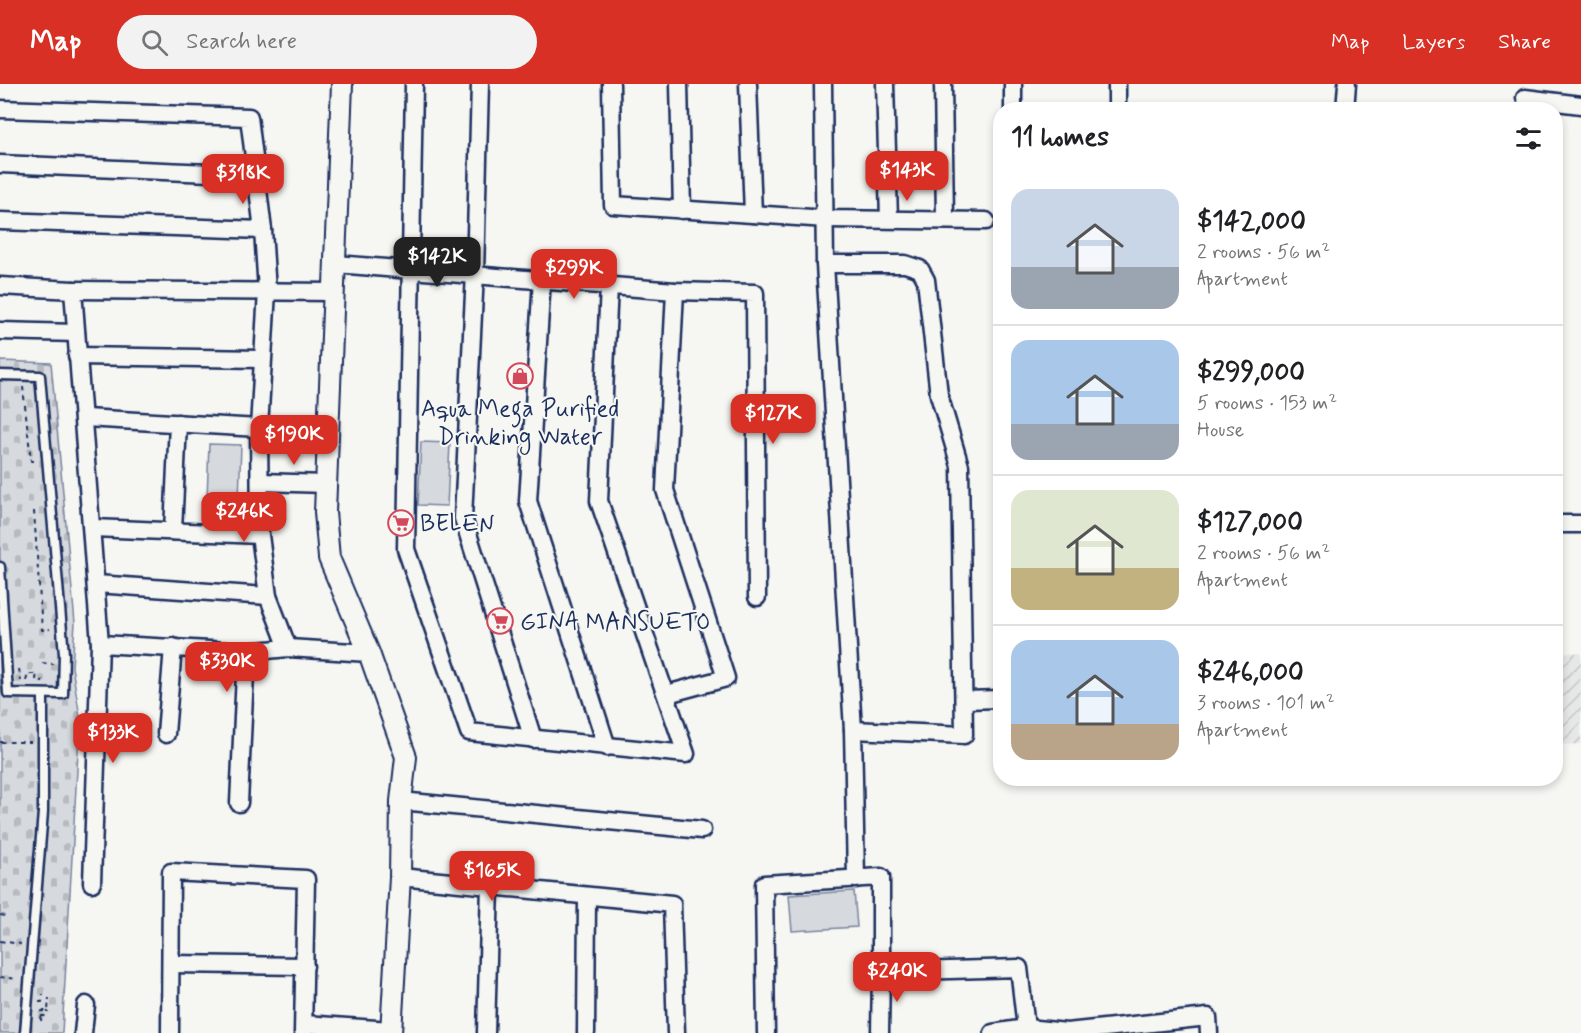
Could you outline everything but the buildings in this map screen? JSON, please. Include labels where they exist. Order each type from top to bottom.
[{"type":"street","points":[[170,1033],[171,872],[306,879],[303,1028],[391,1031],[400,877],[401,801],[406,757],[369,653],[329,558],[326,484],[342,84]]},
{"type":"street","points":[[414,84],[406,549],[469,732],[686,754],[599,501],[609,286]]},
{"type":"street","points":[[480,84],[475,273],[463,518],[533,739]]},
{"type":"street","points":[[611,84],[613,205],[827,219],[986,221]]},
{"type":"street","points":[[679,84],[682,210]]},
{"type":"street","points":[[748,84],[753,214]]},
{"type":"street","points":[[823,84],[827,219],[825,264],[853,730],[856,879]]},
{"type":"street","points":[[885,84],[889,219]]},
{"type":"street","points":[[943,84],[945,219]]},
{"type":"street","points":[[1013,84],[1013,102]]},
{"type":"street","points":[[1117,84],[1117,102]]},
{"type":"street","points":[[1346,102],[1347,84]]},
{"type":"street","points":[[1525,98],[1557,102]]},
{"type":"street","points":[[1563,103],[1581,105]]},
{"type":"street","points":[[0,109],[249,117],[263,230],[267,291],[261,359],[259,428],[260,535],[268,596],[288,648]]},
{"type":"street","points":[[0,164],[257,175]]},
{"type":"street","points":[[0,221],[263,230]]},
{"type":"street","points":[[336,264],[475,273],[675,291],[755,293],[757,597]]},
{"type":"street","points":[[825,264],[905,264],[920,270],[926,280],[939,394],[960,466],[964,735],[853,730]]},
{"type":"street","points":[[542,279],[528,501],[607,747]]},
{"type":"street","points":[[0,286],[73,290],[334,292]]},
{"type":"street","points":[[73,290],[77,356],[85,418],[100,644],[92,883]]},
{"type":"street","points":[[667,694],[726,678],[665,490],[675,291]]},
{"type":"street","points":[[0,331],[76,333]]},
{"type":"street","points":[[77,356],[261,359]]},
{"type":"street","points":[[85,418],[259,428]]},
{"type":"street","points":[[173,531],[178,423]]},
{"type":"street","points":[[261,482],[326,484]]},
{"type":"street","points":[[1563,524],[1581,524]]},
{"type":"street","points":[[93,528],[260,535]]},
{"type":"street","points":[[96,584],[268,596]]},
{"type":"street","points":[[100,644],[246,652],[288,648],[369,653]]},
{"type":"street","points":[[166,734],[173,647]]},
{"type":"street","points":[[239,803],[246,652]]},
{"type":"street","points":[[964,700],[993,699]]},
{"type":"street","points":[[401,801],[702,830]]},
{"type":"street","points":[[400,877],[672,904],[676,1033]]},
{"type":"street","points":[[766,1033],[764,884],[881,877],[879,1033]]},
{"type":"street","points":[[486,1033],[490,885]]},
{"type":"street","points":[[585,1033],[587,896]]},
{"type":"street","points":[[171,964],[304,966]]},
{"type":"street","points":[[881,972],[1019,968],[1026,1028]]},
{"type":"street","points":[[83,1033],[86,1005]]},
{"type":"street","points":[[993,1033],[1026,1028],[1067,1033],[1208,1017],[1209,1033]]},
{"type":"lane","points":[[0,375],[40,376],[62,629],[63,694],[8,693],[0,567]]},
{"type":"lane","points":[[25,1033],[42,812],[43,742],[48,694]]},
{"type":"path","points":[[21,375],[32,461]]},
{"type":"path","points":[[34,511],[42,630],[62,629]]},
{"type":"path","points":[[6,657],[18,655],[21,681],[26,681],[28,674],[36,674],[36,679],[42,680],[42,683],[53,684],[48,694]]},
{"type":"path","points":[[0,742],[43,742]]},
{"type":"path","points":[[0,915],[6,916]]},
{"type":"path","points":[[0,941],[31,945]]},
{"type":"path","points":[[0,977],[29,980]]},
{"type":"path","points":[[41,1021],[42,1011],[48,1011],[49,998]]},
{"type":"shaded area","points":[[1563,652],[1581,653],[1581,744],[1563,745]]},
{"type":"green space","points":[[0,361],[51,363],[75,623],[72,667],[80,717],[62,1033],[0,1033]]},
{"type":"green space","points":[[421,442],[450,443],[447,506],[418,505]]},
{"type":"green space","points":[[209,444],[241,445],[239,499],[207,498]]},
{"type":"green space","points":[[854,891],[857,927],[792,931],[789,895]]},
{"type":"place","name":"Aqua Mega Purified Drinking Water","points":[[520,376]]},
{"type":"place","name":"BELEN","points":[[401,523]]},
{"type":"place","name":"GINA MANSUETO","points":[[500,621]]}]
